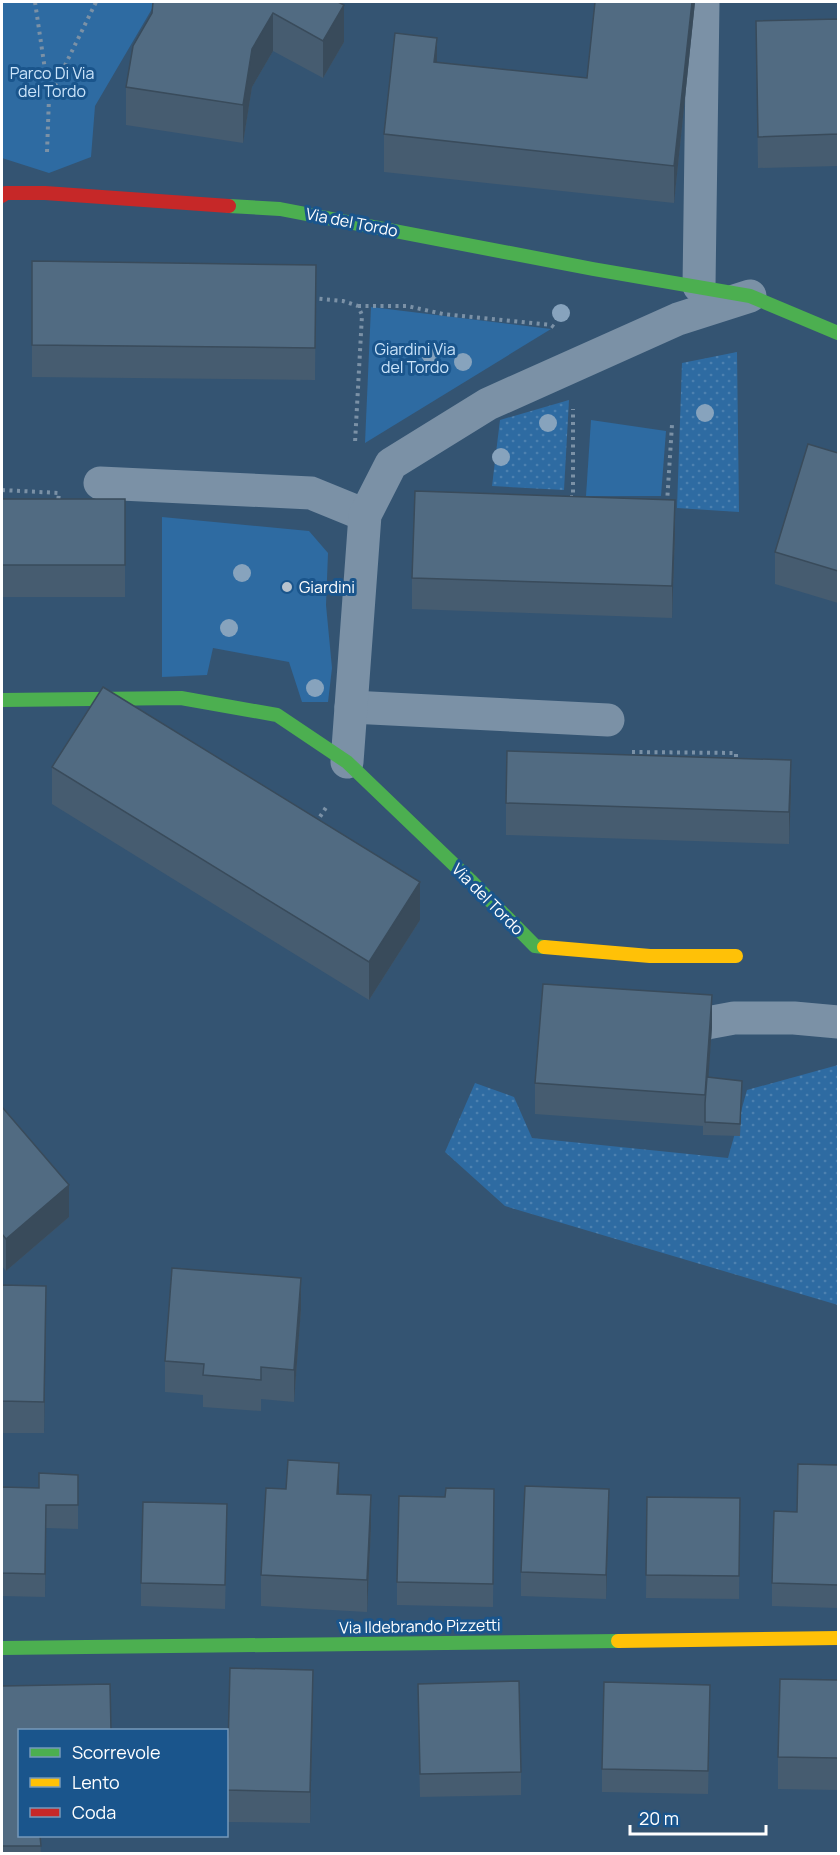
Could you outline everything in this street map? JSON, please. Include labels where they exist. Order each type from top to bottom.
[{"type":"street","points":[[699,286],[703,2]]},
{"type":"street","name":"Via del Tordo","points":[[2,196],[6,193],[45,192],[280,208],[581,267],[750,296],[838,333]]},
{"type":"street","points":[[347,762],[365,515],[391,464],[488,404],[689,314],[750,296]]},
{"type":"street","points":[[100,483],[311,493],[365,515]]},
{"type":"street","name":"Via del Tordo","points":[[2,700],[192,700],[277,715],[347,762],[535,946],[650,956],[736,956]]},
{"type":"street","points":[[351,707],[608,720]]},
{"type":"street","points":[[635,1030],[691,1031],[707,1023],[734,1018],[794,1018],[838,1022]]},
{"type":"street","name":"Via Ildebrando Pizzetti","points":[[2,1648],[838,1638]]},
{"type":"path","points":[[35,2],[49,98],[45,192]]},
{"type":"path","points":[[49,98],[96,2]]},
{"type":"path","points":[[301,297],[343,301],[358,306],[406,306],[443,314],[551,325],[558,330]]},
{"type":"path","points":[[355,444],[362,315],[358,306]]},
{"type":"path","points":[[573,366],[573,497],[563,498],[574,501]]},
{"type":"path","points":[[656,504],[667,503],[672,425]]},
{"type":"path","points":[[2,490],[59,493],[58,510]]},
{"type":"path","points":[[632,752],[736,753],[736,771]]},
{"type":"path","points":[[315,824],[327,806]]},
{"type":"green space","name":"Parco Di Via del Tordo","points":[[2,2],[156,2],[95,106],[91,157],[49,173],[2,158]]},
{"type":"green space","name":"Giardini Via del Tordo","points":[[371,307],[551,329],[365,443]]},
{"type":"green space","points":[[737,352],[739,512],[677,508],[682,363]]},
{"type":"green space","points":[[569,400],[564,490],[492,486],[500,420]]},
{"type":"green space","points":[[591,420],[666,431],[661,496],[586,496]]},
{"type":"green space","points":[[162,517],[309,531],[328,553],[326,605],[332,668],[328,702],[302,702],[289,662],[213,648],[207,675],[162,677]]},
{"type":"green space","points":[[838,1065],[838,1305],[505,1206],[445,1152],[475,1083],[514,1097],[532,1138],[728,1158],[747,1090]]},
{"type":"building","points":[[153,2],[338,2],[344,5],[323,41],[273,13],[252,49],[243,105],[126,87],[133,46],[152,13]]},
{"type":"building","points":[[595,2],[692,2],[674,166],[384,134],[395,33],[437,38],[434,62],[587,78]]},
{"type":"building","points":[[838,19],[838,134],[758,137],[756,21]]},
{"type":"building","points":[[32,261],[316,265],[315,348],[32,345]]},
{"type":"building","points":[[808,444],[838,453],[838,571],[775,552]]},
{"type":"building","points":[[415,491],[675,500],[672,586],[412,578]]},
{"type":"building","points":[[2,499],[125,499],[125,565],[2,565]]},
{"type":"building","points":[[103,687],[420,882],[369,962],[52,767]]},
{"type":"building","points":[[507,751],[791,760],[789,812],[506,803]]},
{"type":"building","points":[[543,984],[712,995],[705,1095],[535,1083]]},
{"type":"building","points":[[707,1077],[742,1081],[740,1124],[705,1122]]},
{"type":"building","points":[[2,1107],[69,1185],[6,1239],[2,1234]]},
{"type":"building","points":[[172,1268],[301,1278],[294,1370],[261,1367],[261,1380],[203,1375],[204,1364],[165,1361]]},
{"type":"building","points":[[2,1285],[46,1286],[44,1402],[2,1401]]},
{"type":"building","points":[[288,1460],[339,1463],[337,1494],[371,1495],[367,1580],[261,1575],[266,1488],[286,1489]]},
{"type":"building","points":[[798,1464],[838,1465],[838,1585],[772,1583],[774,1511],[797,1512]]},
{"type":"building","points":[[39,1473],[78,1475],[78,1505],[46,1505],[45,1574],[2,1573],[2,1487],[39,1488]]},
{"type":"building","points":[[525,1486],[609,1489],[606,1575],[521,1572]]},
{"type":"building","points":[[446,1488],[494,1489],[493,1584],[397,1582],[399,1496],[445,1497]]},
{"type":"building","points":[[647,1497],[740,1498],[739,1576],[646,1575]]},
{"type":"building","points":[[143,1502],[227,1504],[225,1585],[141,1583]]},
{"type":"building","points":[[230,1668],[313,1670],[310,1792],[228,1790]]},
{"type":"building","points":[[780,1679],[838,1680],[838,1758],[778,1757]]},
{"type":"building","points":[[519,1681],[521,1772],[420,1774],[418,1684]]},
{"type":"building","points":[[604,1682],[710,1685],[708,1771],[602,1769]]},
{"type":"building","points":[[110,1684],[111,1729],[18,1729],[18,1837],[40,1837],[41,1846],[2,1846],[2,1686]]},
{"type":"traffic: fast","points":[[229,206],[280,209],[593,269],[750,296],[838,333]]},
{"type":"traffic: fast","points":[[2,700],[181,698],[277,715],[347,762],[535,946],[544,947]]},
{"type":"traffic: fast","points":[[2,1648],[618,1641]]},
{"type":"traffic: slow","points":[[544,947],[650,956],[736,956]]},
{"type":"traffic: slow","points":[[618,1641],[838,1638]]},
{"type":"traffic: jam","points":[[2,196],[6,193],[45,193],[229,206]]},
{"type":"place","name":"Giardini","points":[[287,587]]}]
